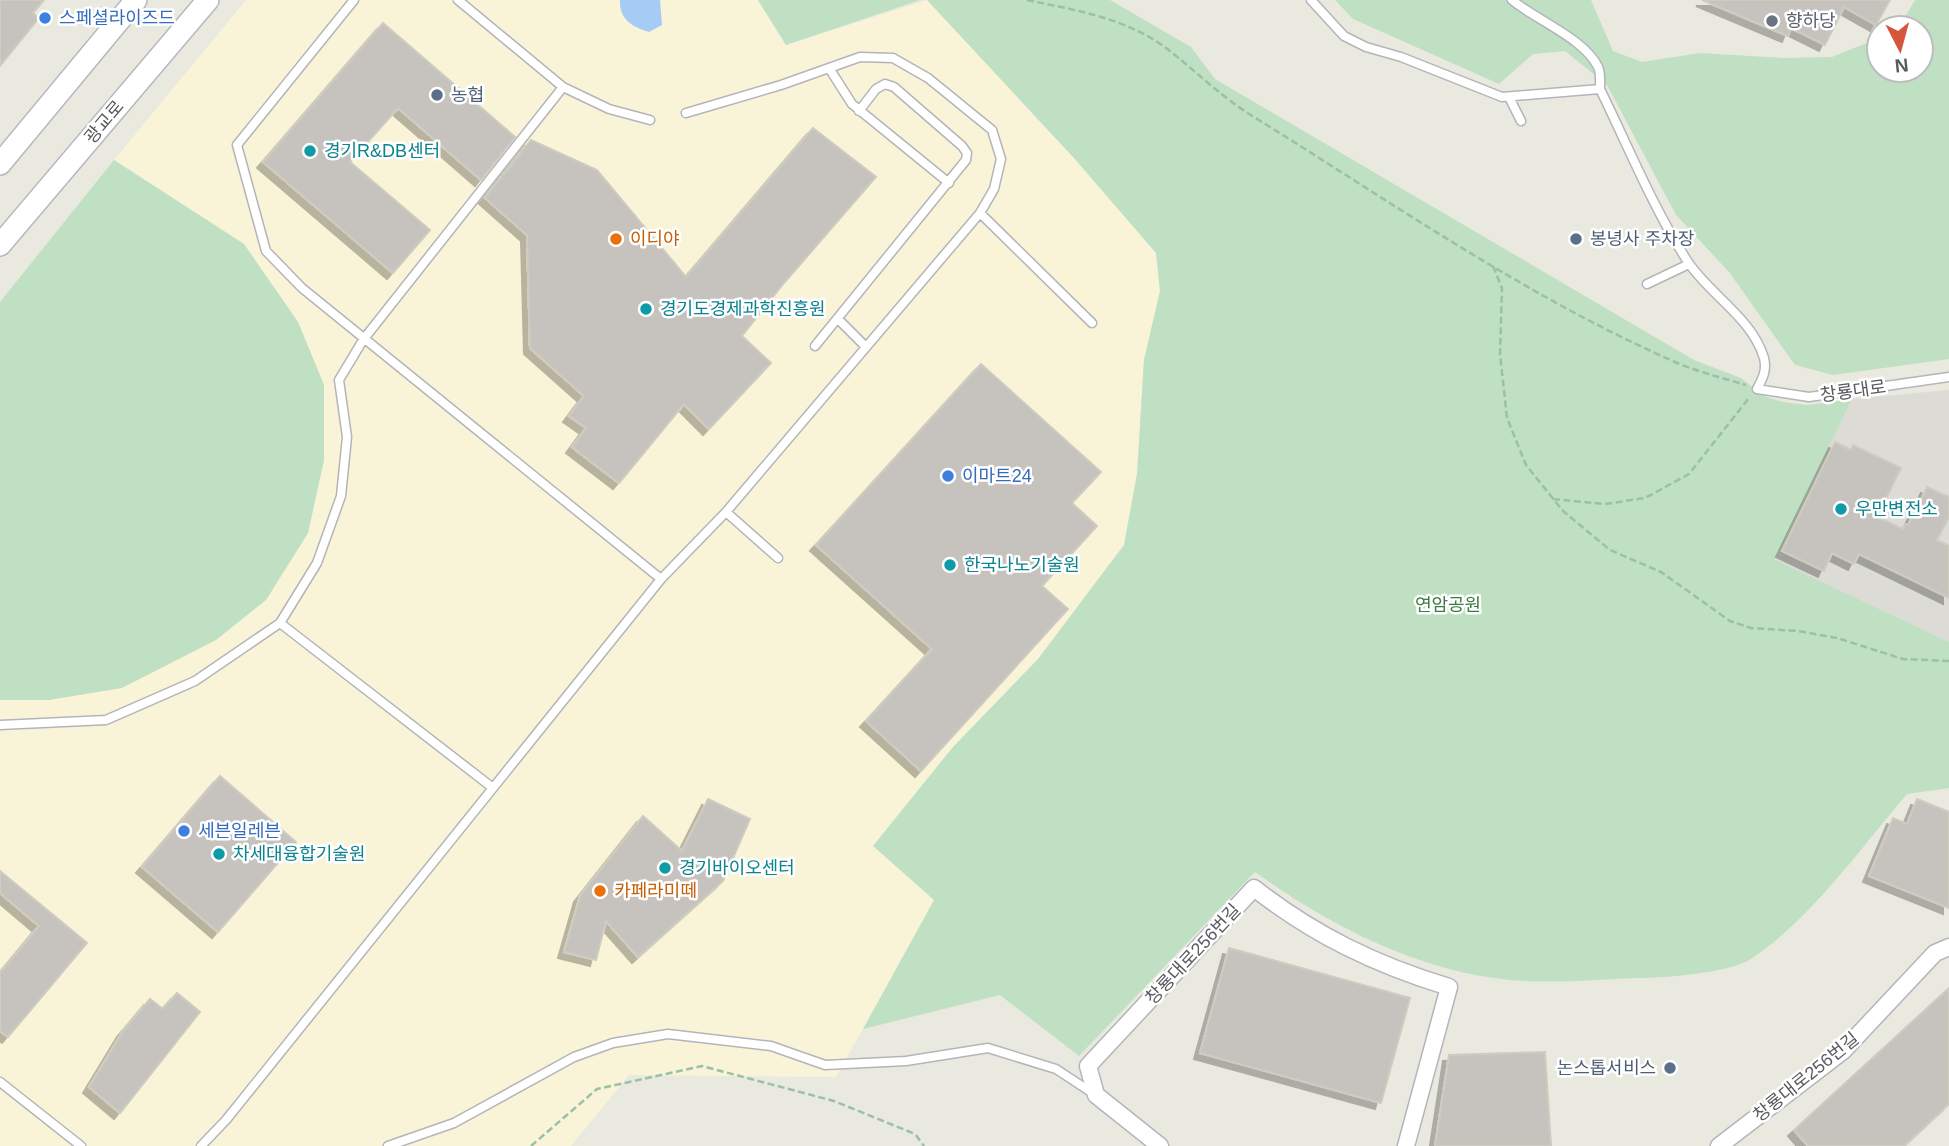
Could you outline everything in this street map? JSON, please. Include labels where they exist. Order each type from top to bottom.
[{"type":"main road","points":[[0,164],[136,0]]},
{"type":"main road","name":"광교로","points":[[0,245],[208,0]]},
{"type":"street","name":"창룡대로256번길","points":[[1096,1096],[1088,1066],[1254,888],[1290,916],[1333,943],[1404,973],[1449,987],[1406,1146]]},
{"type":"street","name":"창룡대로256번길","points":[[1719,1146],[1843,1051],[1935,953],[1949,947]]},
{"type":"street","points":[[1096,1096],[1160,1146]]},
{"type":"lane","points":[[354,0],[237,145],[266,251],[302,288],[363,340],[661,579]]},
{"type":"lane","points":[[458,0],[563,87],[609,109],[650,120]]},
{"type":"lane","points":[[1311,0],[1344,36],[1366,47],[1401,57],[1502,97],[1600,89]]},
{"type":"lane","points":[[1512,0],[1544,24],[1583,46],[1599,68],[1600,89],[1689,264],[1752,334],[1764,359],[1765,374],[1758,389]]},
{"type":"lane","points":[[201,1146],[226,1121],[661,579],[726,512],[980,213],[994,190],[1001,159],[992,130],[928,78],[893,58],[860,57],[686,113]]},
{"type":"lane","points":[[829,68],[859,111],[949,183]]},
{"type":"lane","points":[[815,346],[966,160],[967,153],[894,87],[885,84],[876,89],[859,111]]},
{"type":"lane","points":[[0,725],[106,720],[195,681],[280,623],[317,563],[341,496],[347,436],[339,380],[363,340],[563,87]]},
{"type":"lane","points":[[1509,97],[1521,121]]},
{"type":"lane","points":[[980,213],[1091,323]]},
{"type":"lane","points":[[1647,284],[1689,264]]},
{"type":"lane","points":[[838,319],[866,347]]},
{"type":"lane","name":"창룡대로","points":[[1758,389],[1810,397],[1949,377]]},
{"type":"lane","points":[[726,512],[778,558]]},
{"type":"lane","points":[[280,623],[494,788]]},
{"type":"lane","points":[[388,1146],[454,1123],[574,1057],[613,1043],[668,1034],[771,1046],[825,1065],[906,1061],[988,1048],[1056,1069],[1096,1096]]},
{"type":"lane","points":[[0,1082],[81,1146]]},
{"type":"path","points":[[1027,0],[1088,12],[1123,24],[1164,47],[1225,99],[1493,266],[1619,336],[1678,364],[1758,389],[1724,426],[1716,441],[1689,474],[1645,498],[1605,504],[1553,499]]},
{"type":"path","points":[[1493,266],[1502,288],[1500,354],[1507,418],[1526,465],[1563,511],[1610,550],[1661,572],[1730,621],[1751,628],[1798,631],[1837,638],[1903,659],[1949,661]]},
{"type":"path","points":[[531,1146],[597,1088],[702,1066],[834,1101],[915,1134],[924,1146]]},
{"type":"shaded area","points":[[246,0],[758,0],[786,45],[927,0],[1074,158],[1156,253],[1160,291],[1144,360],[1137,474],[1124,545],[1038,659],[953,747],[873,846],[935,900],[836,1077],[629,1075],[571,1146],[0,1146],[0,700],[49,700],[266,600],[308,533],[324,460],[324,385],[298,322],[244,244],[114,160]]},
{"type":"shaded area","points":[[1949,390],[1949,642],[1775,561],[1852,399]]},
{"type":"green space","points":[[758,0],[920,0],[786,45]]},
{"type":"green space","name":"연암공원","points":[[927,0],[1110,0],[1191,47],[1215,79],[1694,360],[1741,378],[1764,396],[1783,402],[1807,405],[1852,399],[1775,560],[1949,642],[1949,788],[1907,794],[1834,882],[1795,923],[1751,959],[1728,968],[1679,976],[1566,981],[1512,980],[1461,972],[1398,952],[1339,925],[1255,872],[1079,1056],[1000,995],[863,1029],[934,900],[873,846],[953,747],[1038,659],[1124,545],[1137,474],[1144,360],[1160,291],[1156,253],[1074,158]]},
{"type":"green space","points":[[1335,0],[1591,0],[1613,51],[1642,62],[1700,53],[1783,58],[1832,57],[1865,44],[1865,84],[1935,84],[1935,14],[1907,14],[1915,0],[1949,0],[1949,359],[1833,375],[1795,365],[1729,272],[1676,215],[1607,85],[1565,51],[1533,54],[1499,84],[1353,19]]},
{"type":"green space","points":[[114,160],[244,244],[298,322],[324,385],[324,460],[308,533],[266,600],[216,640],[122,688],[49,700],[0,700],[0,302]]},
{"type":"water","points":[[620,0],[660,0],[662,25],[649,32],[637,28],[624,17]]},
{"type":"building","points":[[0,0],[44,0],[33,13],[39,18],[0,66]]},
{"type":"building","points":[[1702,0],[1890,0],[1882,14],[1865,14],[1865,19],[1844,7],[1825,45],[1791,28],[1788,36]]},
{"type":"building","name":"경기R&DB센터","points":[[383,23],[515,137],[481,180],[398,108],[350,162],[430,230],[393,273],[263,162]]},
{"type":"building","name":"경기도경제과학진흥원","points":[[813,128],[876,177],[742,336],[771,363],[709,429],[684,404],[619,483],[572,447],[586,428],[569,416],[584,396],[530,348],[527,235],[485,198],[531,140],[597,170],[686,277]]},
{"type":"building","name":"한국나노기술원","points":[[981,364],[1101,472],[1072,503],[1097,526],[1042,586],[1068,609],[921,771],[866,721],[932,649],[816,545]]},
{"type":"building","name":"우만변전소","points":[[1835,442],[1851,450],[1853,445],[1901,468],[1877,517],[1903,529],[1905,524],[1908,525],[1927,487],[1949,497],[1949,517],[1937,540],[1949,546],[1949,598],[1859,554],[1854,564],[1832,553],[1824,571],[1782,551]]},
{"type":"building","name":"차세대융합기술원","points":[[220,776],[296,842],[218,932],[142,867]]},
{"type":"building","name":"경기바이오센터","points":[[708,799],[750,819],[723,881],[638,957],[606,921],[596,960],[564,952],[580,896],[643,816],[682,851]]},
{"type":"building","points":[[1917,799],[1949,812],[1949,908],[1869,876],[1893,818],[1907,824]]},
{"type":"building","points":[[0,871],[87,943],[8,1037],[0,1031],[0,973],[39,926],[0,893]]},
{"type":"building","points":[[1229,948],[1410,998],[1381,1103],[1200,1053]]},
{"type":"building","points":[[1949,988],[1949,1104],[1904,1146],[1808,1146],[1794,1130]]},
{"type":"building","points":[[177,993],[200,1012],[120,1113],[89,1087],[123,1031],[150,999],[163,1009]]},
{"type":"building","points":[[1545,1052],[1551,1146],[1435,1146],[1449,1055]]},
{"type":"place","name":"스페셜라이즈드","points":[[45,18]]},
{"type":"place","name":"향하당","points":[[1772,21]]},
{"type":"place","name":"농협","points":[[437,95]]},
{"type":"place","name":"경기R&DB센터","points":[[310,151]]},
{"type":"place","name":"이디야","points":[[616,239]]},
{"type":"place","name":"봉녕사 주차장","points":[[1576,239]]},
{"type":"place","name":"경기도경제과학진흥원","points":[[646,309]]},
{"type":"place","name":"이마트24","points":[[948,476]]},
{"type":"place","name":"우만변전소","points":[[1841,509]]},
{"type":"place","name":"한국나노기술원","points":[[950,565]]},
{"type":"place","name":"세븐일레븐","points":[[184,831]]},
{"type":"place","name":"차세대융합기술원","points":[[219,854]]},
{"type":"place","name":"경기바이오센터","points":[[665,868]]},
{"type":"place","name":"카페라미떼","points":[[600,891]]},
{"type":"place","name":"논스톱서비스","points":[[1670,1068]]}]
